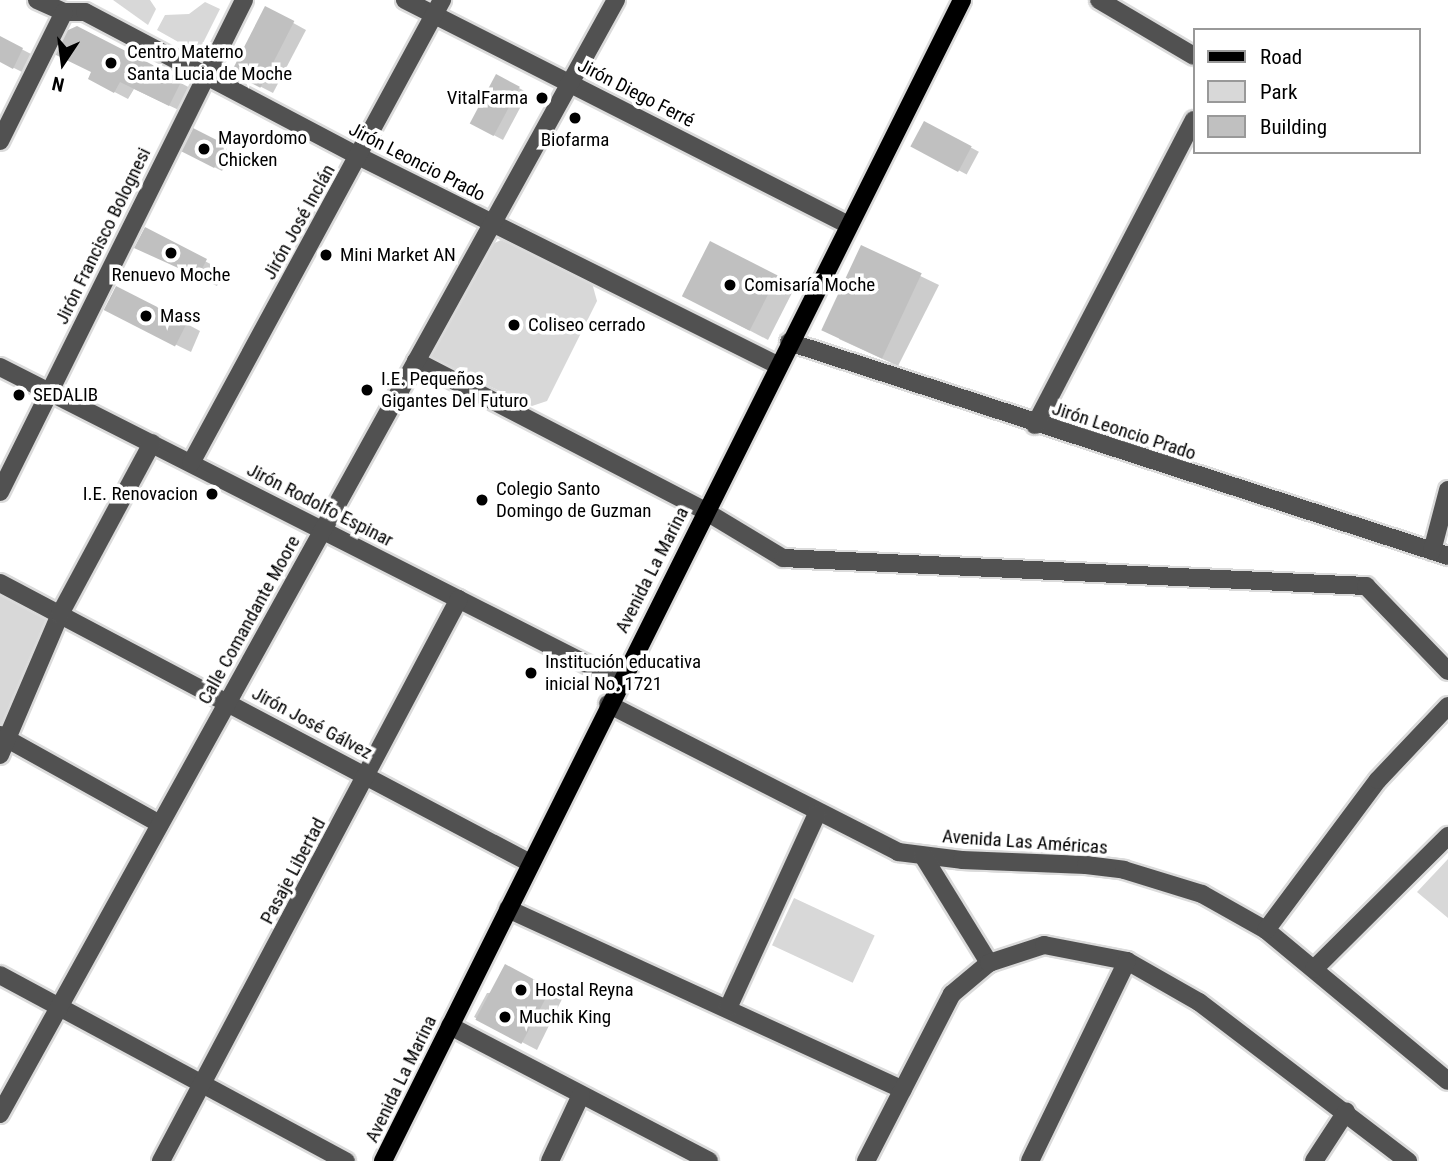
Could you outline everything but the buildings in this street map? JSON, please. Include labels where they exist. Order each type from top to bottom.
[{"type":"main road","name":"Avenida La Marina","points":[[383,1161],[608,704],[962,0]]},
{"type":"street","name":"Jirón Leoncio Prado","points":[[37,0],[64,12],[88,6],[206,75],[358,156],[778,365]]},
{"type":"street","name":"Jirón Francisco Bolognesi","points":[[0,492],[244,0]]},
{"type":"street","name":"Jirón Diego Ferré","points":[[405,0],[439,7],[570,83],[849,225]]},
{"type":"street","name":"Calle Comandante Moore","points":[[0,1114],[62,1008],[227,702],[617,0]]},
{"type":"street","points":[[1099,0],[1192,54]]},
{"type":"street","name":"Jirón José Inclán","points":[[191,463],[439,7]]},
{"type":"street","points":[[0,141],[64,12]]},
{"type":"street","points":[[1035,425],[1192,124]]},
{"type":"street","name":"Jirón Leoncio Prado","points":[[789,342],[1035,425],[1440,554]]},
{"type":"street","points":[[416,361],[705,511],[783,558],[1366,586],[1448,671]]},
{"type":"street","name":"Jirón Rodolfo Espinar","points":[[0,368],[620,681]]},
{"type":"street","points":[[152,443],[60,614],[2,743],[160,824]]},
{"type":"street","points":[[1440,554],[1446,501]]},
{"type":"street","name":"Jirón José Gálvez","points":[[0,583],[530,863]]},
{"type":"street","name":"Pasaje Libertad","points":[[161,1161],[459,599]]},
{"type":"street","name":"Avenida Las Américas","points":[[608,704],[817,814],[898,852],[1124,870],[1202,894],[1266,930],[1448,1082]]},
{"type":"street","points":[[1266,930],[1378,779],[1448,706]]},
{"type":"street","points":[[728,1008],[817,814]]},
{"type":"street","points":[[1314,969],[1448,836]]},
{"type":"street","points":[[923,856],[989,963]]},
{"type":"street","points":[[508,909],[903,1090]]},
{"type":"street","points":[[866,1161],[952,994],[989,963],[1044,945],[1127,961],[1199,1002],[1408,1161]]},
{"type":"street","points":[[1030,1161],[1127,961]]},
{"type":"street","points":[[0,975],[346,1161]]},
{"type":"street","points":[[450,1026],[709,1161]]},
{"type":"street","points":[[550,1161],[581,1094]]},
{"type":"street","points":[[1314,1161],[1346,1112]]},
{"type":"green space","points":[[113,0],[150,0],[156,9],[148,25]]},
{"type":"green space","points":[[205,2],[220,9],[198,53],[157,30],[165,15],[189,14]]},
{"type":"green space","name":"Coliseo cerrado","points":[[501,240],[592,283],[597,301],[547,401],[532,406],[431,359],[429,349],[486,247]]},
{"type":"green space","points":[[0,589],[55,618],[5,733],[0,731]]},
{"type":"green space","points":[[1448,859],[1448,918],[1417,892]]},
{"type":"green space","points":[[794,898],[875,936],[853,983],[772,945]]},
{"type":"place","name":"Centro Materno Santa Lucia de Moche","points":[[111,63]]},
{"type":"place","name":"VitalFarma","points":[[542,98]]},
{"type":"place","name":"Biofarma","points":[[575,118]]},
{"type":"place","name":"Mayordomo Chicken","points":[[204,149]]},
{"type":"place","name":"Renuevo Moche","points":[[171,253]]},
{"type":"place","name":"Mini Market AN","points":[[326,255]]},
{"type":"place","name":"Comisaría Moche","points":[[730,285]]},
{"type":"place","name":"Mass","points":[[146,316]]},
{"type":"place","name":"Coliseo cerrado","points":[[514,325]]},
{"type":"place","name":"I.E. Pequeños Gigantes Del Futuro","points":[[367,390]]},
{"type":"place","name":"SEDALIB","points":[[19,395]]},
{"type":"place","name":"I.E. Renovacion","points":[[212,494]]},
{"type":"place","name":"Colegio Santo Domingo de Guzman","points":[[482,500]]},
{"type":"place","name":"Institución educativa inicial No. 1721","points":[[531,673]]},
{"type":"place","name":"Hostal Reyna","points":[[521,990]]},
{"type":"place","name":"Muchik King","points":[[505,1017]]}]
